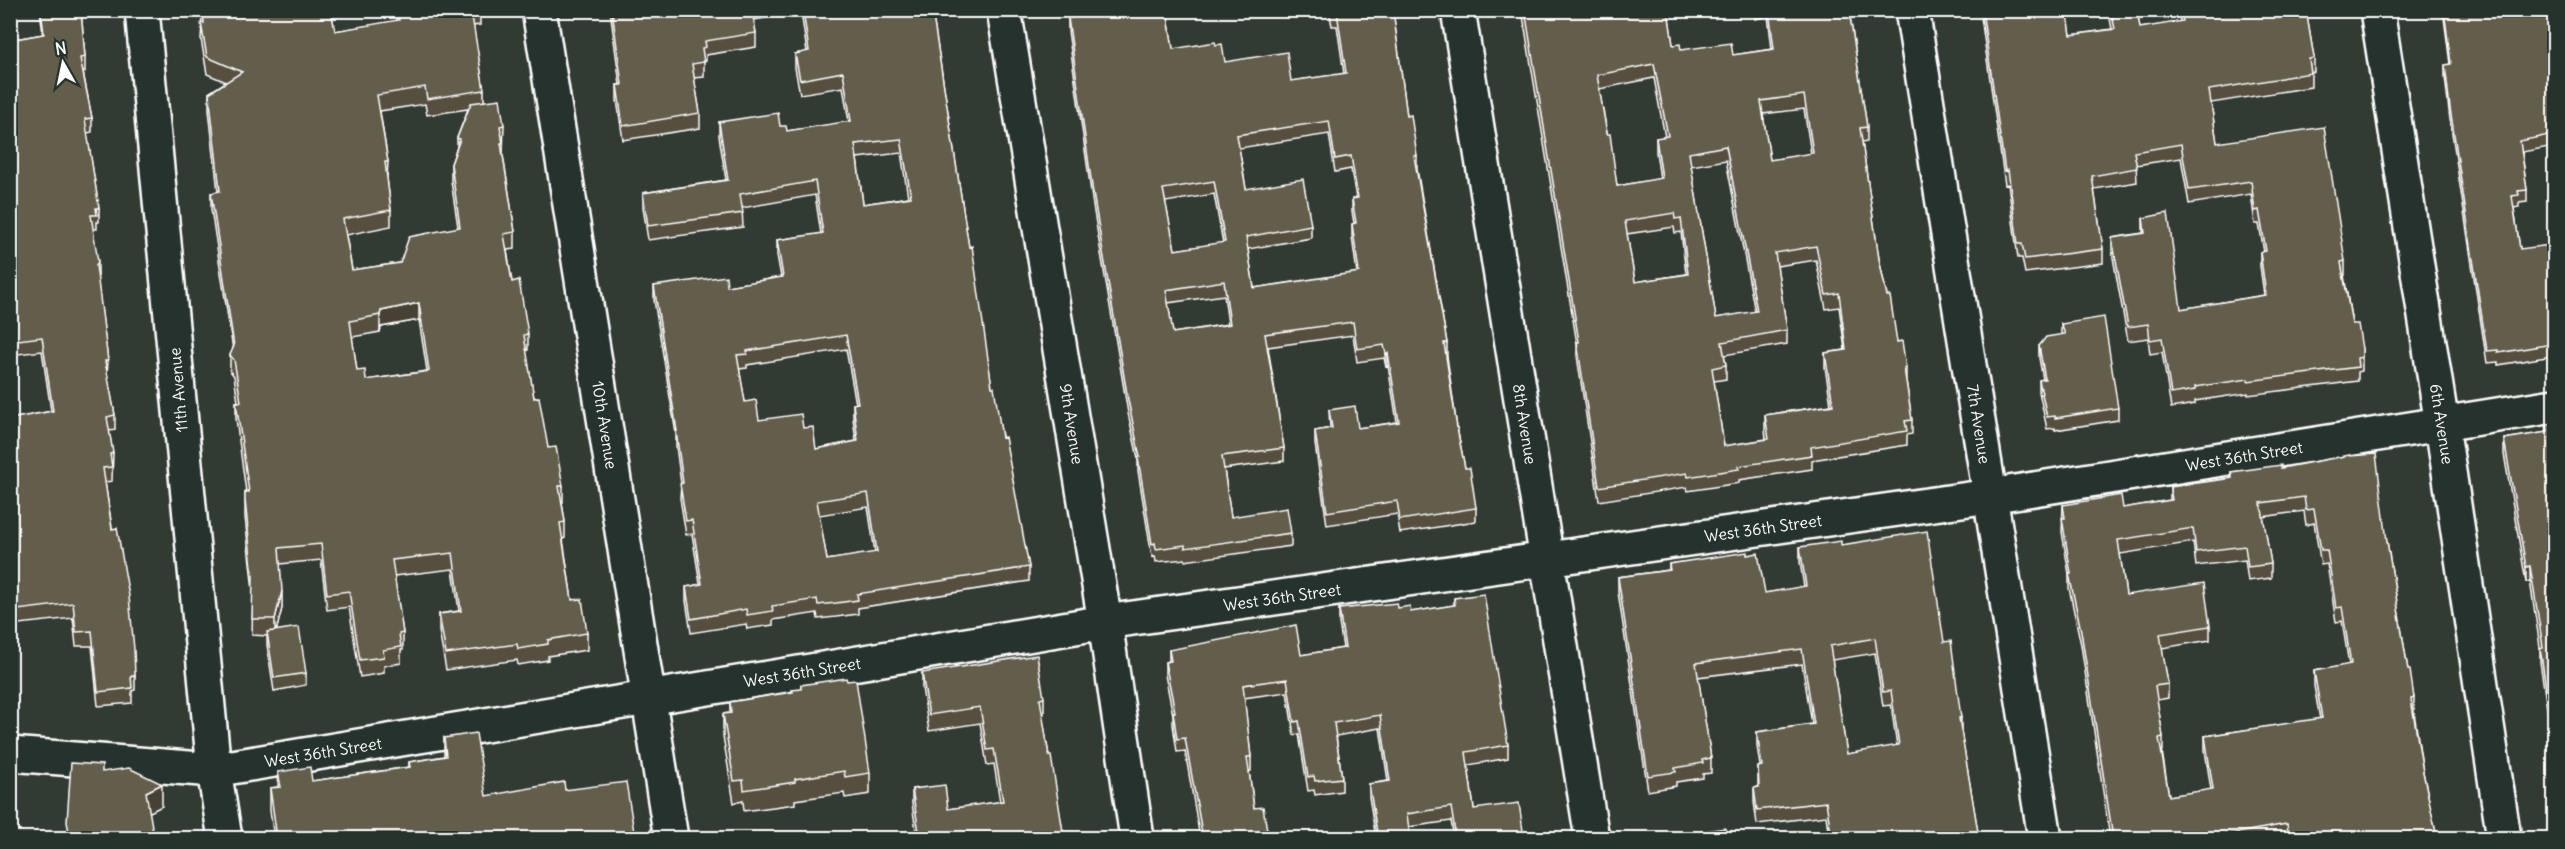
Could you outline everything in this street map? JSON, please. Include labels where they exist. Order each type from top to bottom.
[{"type":"street","name":"11th Avenue","points":[[142,10],[214,770],[225,838]]},
{"type":"street","name":"10th Avenue","points":[[539,10],[671,838]]},
{"type":"street","name":"9th Avenue","points":[[1004,10],[1137,838]]},
{"type":"street","name":"8th Avenue","points":[[1458,10],[1592,838]]},
{"type":"street","name":"7th Avenue","points":[[1912,10],[2045,838]]},
{"type":"street","name":"6th Avenue","points":[[2377,10],[2505,838]]},
{"type":"street","name":"West 36th Street","points":[[10,754],[214,770],[1104,622],[1990,496],[2554,406]]},
{"type":"building","points":[[41,10],[81,10],[85,57],[80,58],[92,118],[85,119],[99,208],[96,208],[97,215],[91,215],[108,361],[105,361],[115,415],[107,417],[113,453],[110,454],[112,467],[103,468],[112,529],[117,528],[129,596],[135,676],[131,676],[132,688],[98,692],[92,631],[76,632],[73,603],[10,611],[10,419],[53,411],[42,337],[10,341],[10,40],[44,34]]},
{"type":"building","points":[[203,10],[331,10],[335,31],[399,20],[398,10],[471,10],[484,90],[427,99],[425,87],[377,95],[388,162],[385,162],[391,210],[343,219],[352,270],[400,263],[409,237],[460,227],[451,164],[460,139],[457,138],[471,103],[500,99],[504,125],[500,126],[503,143],[501,143],[515,232],[504,234],[512,282],[519,280],[528,334],[524,335],[534,398],[539,397],[548,448],[556,447],[563,486],[559,486],[565,522],[560,523],[572,600],[582,599],[587,633],[548,640],[548,644],[518,649],[517,644],[446,654],[439,614],[461,611],[453,553],[392,560],[403,633],[399,634],[401,647],[383,650],[384,657],[360,660],[349,591],[327,594],[321,544],[279,548],[282,591],[275,619],[252,619],[253,577],[245,500],[245,492],[249,492],[236,402],[241,402],[234,360],[230,355],[234,346],[211,193],[220,191],[209,93],[242,72],[207,57],[201,23],[204,23]],"holes":[[[419,303],[429,371],[366,380],[365,370],[357,371],[350,321],[380,315],[381,311]]]},
{"type":"building","points":[[612,10],[752,10],[756,33],[705,41],[706,47],[702,48],[704,62],[692,64],[700,113],[623,126],[617,85],[622,85]]},
{"type":"building","points":[[803,10],[932,10],[969,247],[972,246],[992,387],[994,387],[1002,438],[1005,437],[1029,567],[857,594],[858,600],[818,605],[817,599],[772,606],[773,611],[747,615],[746,609],[691,619],[686,587],[702,584],[692,520],[686,521],[680,484],[683,483],[677,431],[654,286],[726,276],[727,286],[783,277],[777,240],[823,233],[815,181],[740,194],[743,213],[648,226],[643,193],[728,180],[719,122],[778,113],[780,126],[786,126],[787,131],[851,121],[843,72],[800,80],[795,54],[809,51]],"holes":[[[901,139],[911,197],[863,204],[855,144]],[[846,335],[858,403],[853,404],[858,441],[816,449],[813,427],[803,428],[801,414],[759,420],[756,400],[745,402],[737,355],[747,354],[747,351]],[[868,493],[877,552],[827,560],[817,501]]]},
{"type":"building","points":[[1071,10],[1167,10],[1173,49],[1215,42],[1216,45],[1222,44],[1225,62],[1287,52],[1291,81],[1346,73],[1337,12],[1332,13],[1331,10],[1393,10],[1407,116],[1411,115],[1417,156],[1414,156],[1447,343],[1444,343],[1457,428],[1465,468],[1470,468],[1476,508],[1400,520],[1397,501],[1327,512],[1315,431],[1332,428],[1329,410],[1355,406],[1358,428],[1399,422],[1388,353],[1386,354],[1384,345],[1357,349],[1353,322],[1265,334],[1284,448],[1222,456],[1231,517],[1287,508],[1291,533],[1185,548],[1185,545],[1156,549],[1155,543],[1152,544],[1138,458],[1140,457],[1128,400],[1093,193],[1068,18],[1072,18]],"holes":[[[1329,121],[1335,159],[1351,156],[1358,198],[1352,199],[1356,223],[1352,224],[1359,272],[1254,288],[1246,237],[1311,225],[1303,179],[1246,189],[1237,135]],[[1214,181],[1225,242],[1175,250],[1163,189]],[[1224,281],[1230,324],[1173,333],[1166,290]]]},
{"type":"building","points":[[1525,10],[1668,10],[1673,45],[1680,44],[1681,50],[1731,43],[1733,55],[1774,49],[1769,10],[1849,10],[1867,127],[1860,128],[1879,259],[1887,296],[1890,296],[1897,342],[1902,341],[1906,368],[1904,368],[1912,420],[1905,421],[1907,431],[1811,447],[1812,455],[1738,466],[1739,469],[1688,477],[1687,473],[1599,487],[1577,342],[1579,342]],"holes":[[[1654,64],[1668,136],[1656,138],[1662,178],[1617,186],[1610,134],[1607,134],[1597,75]],[[1804,95],[1813,153],[1770,160],[1761,101]],[[1726,146],[1757,311],[1716,318],[1689,153]],[[1674,213],[1675,219],[1681,218],[1688,274],[1635,282],[1625,221]],[[1816,246],[1826,295],[1839,293],[1846,350],[1825,353],[1833,405],[1765,415],[1769,439],[1724,446],[1712,368],[1726,365],[1722,342],[1787,330],[1775,253]]]},
{"type":"building","points":[[1982,10],[2067,10],[2071,35],[2115,29],[2111,10],[2137,10],[2140,28],[2183,21],[2180,10],[2306,10],[2314,58],[2309,59],[2311,73],[2209,90],[2217,143],[2324,127],[2345,261],[2341,262],[2352,324],[2358,324],[2362,349],[2362,357],[2357,358],[2358,367],[2248,381],[2248,379],[2195,387],[2195,390],[2171,394],[2162,338],[2150,340],[2148,324],[2128,327],[2112,238],[2145,233],[2143,218],[2168,213],[2181,309],[2266,295],[2260,252],[2266,251],[2259,210],[2255,211],[2251,181],[2189,190],[2181,144],[2134,152],[2137,168],[2092,176],[2103,249],[2025,259],[2022,244],[2018,244],[2008,170],[2005,171]]},
{"type":"building","points":[[2444,10],[2554,10],[2554,134],[2520,141],[2527,190],[2518,191],[2519,195],[2512,196],[2520,249],[2550,245],[2554,271],[2554,287],[2550,288],[2554,318],[2554,332],[2550,332],[2552,344],[2498,353],[2498,350],[2487,351],[2450,108],[2445,65],[2451,64]]},
{"type":"building","points":[[2104,317],[2118,408],[2055,418],[2055,416],[2047,417],[2039,380],[2045,379],[2039,346],[2046,337],[2065,334],[2061,324]]},
{"type":"building","points":[[2554,424],[2554,740],[2540,648],[2543,647],[2530,566],[2526,567],[2504,439],[2548,432],[2547,425]]},
{"type":"building","points":[[2376,454],[2387,541],[2414,698],[2411,699],[2437,838],[2289,838],[2287,824],[2220,836],[2221,838],[2113,838],[2081,631],[2069,574],[2071,574],[2062,518],[2065,518],[2063,505],[2121,495],[2123,508],[2172,500],[2170,487],[2232,478],[2231,472],[2281,465],[2281,468],[2350,456]],"holes":[[[2304,497],[2306,510],[2314,509],[2321,550],[2327,550],[2336,608],[2342,607],[2351,664],[2314,671],[2322,718],[2205,736],[2213,789],[2169,796],[2159,738],[2163,737],[2155,686],[2168,684],[2160,634],[2210,626],[2204,583],[2126,595],[2118,540],[2193,528],[2196,552],[2245,546],[2248,567],[2271,564],[2261,503]]]},
{"type":"building","points":[[1927,531],[1944,642],[1951,641],[1961,718],[1959,718],[1979,838],[1832,838],[1826,802],[1757,810],[1754,788],[1759,787],[1758,767],[1762,766],[1757,732],[1814,724],[1802,649],[1696,663],[1711,758],[1702,760],[1703,763],[1675,768],[1676,772],[1648,776],[1618,577],[1670,570],[1669,564],[1747,552],[1747,555],[1758,553],[1765,593],[1806,586],[1800,547],[1841,541],[1841,545]],"holes":[[[1875,638],[1883,692],[1891,691],[1899,745],[1847,754],[1830,646]]]},
{"type":"building","points":[[1484,594],[1508,745],[1466,752],[1474,809],[1519,803],[1524,838],[1456,838],[1451,807],[1407,814],[1410,838],[1378,838],[1369,784],[1390,781],[1380,715],[1334,723],[1342,778],[1315,781],[1314,776],[1308,777],[1299,721],[1294,722],[1287,679],[1243,685],[1251,757],[1247,757],[1254,808],[1263,807],[1267,830],[1261,831],[1262,838],[1203,838],[1185,738],[1177,739],[1173,712],[1175,712],[1165,662],[1171,661],[1169,650],[1296,625],[1301,655],[1345,648],[1339,609],[1397,603],[1398,608],[1410,606],[1411,612],[1455,605],[1454,598]]},
{"type":"building","points":[[299,627],[306,673],[274,678],[267,632]]},
{"type":"building","points":[[1037,655],[1044,698],[1040,699],[1064,838],[920,838],[912,789],[945,785],[948,809],[1003,801],[994,749],[987,750],[980,707],[929,715],[922,673]]},
{"type":"building","points":[[846,678],[847,681],[856,680],[870,773],[845,777],[844,771],[744,790],[743,780],[734,781],[723,714],[731,713],[730,702],[793,692],[792,690],[801,689],[801,685]]},
{"type":"building","points":[[476,733],[486,796],[564,782],[565,790],[626,782],[635,838],[277,838],[270,788],[281,787],[278,772],[310,767],[312,781],[410,767],[409,762],[446,756],[444,738]]},
{"type":"building","points":[[71,763],[102,765],[102,772],[129,768],[162,784],[146,792],[154,838],[67,838]]},
{"type":"building","points":[[1725,828],[1727,838],[1659,838]]}]
